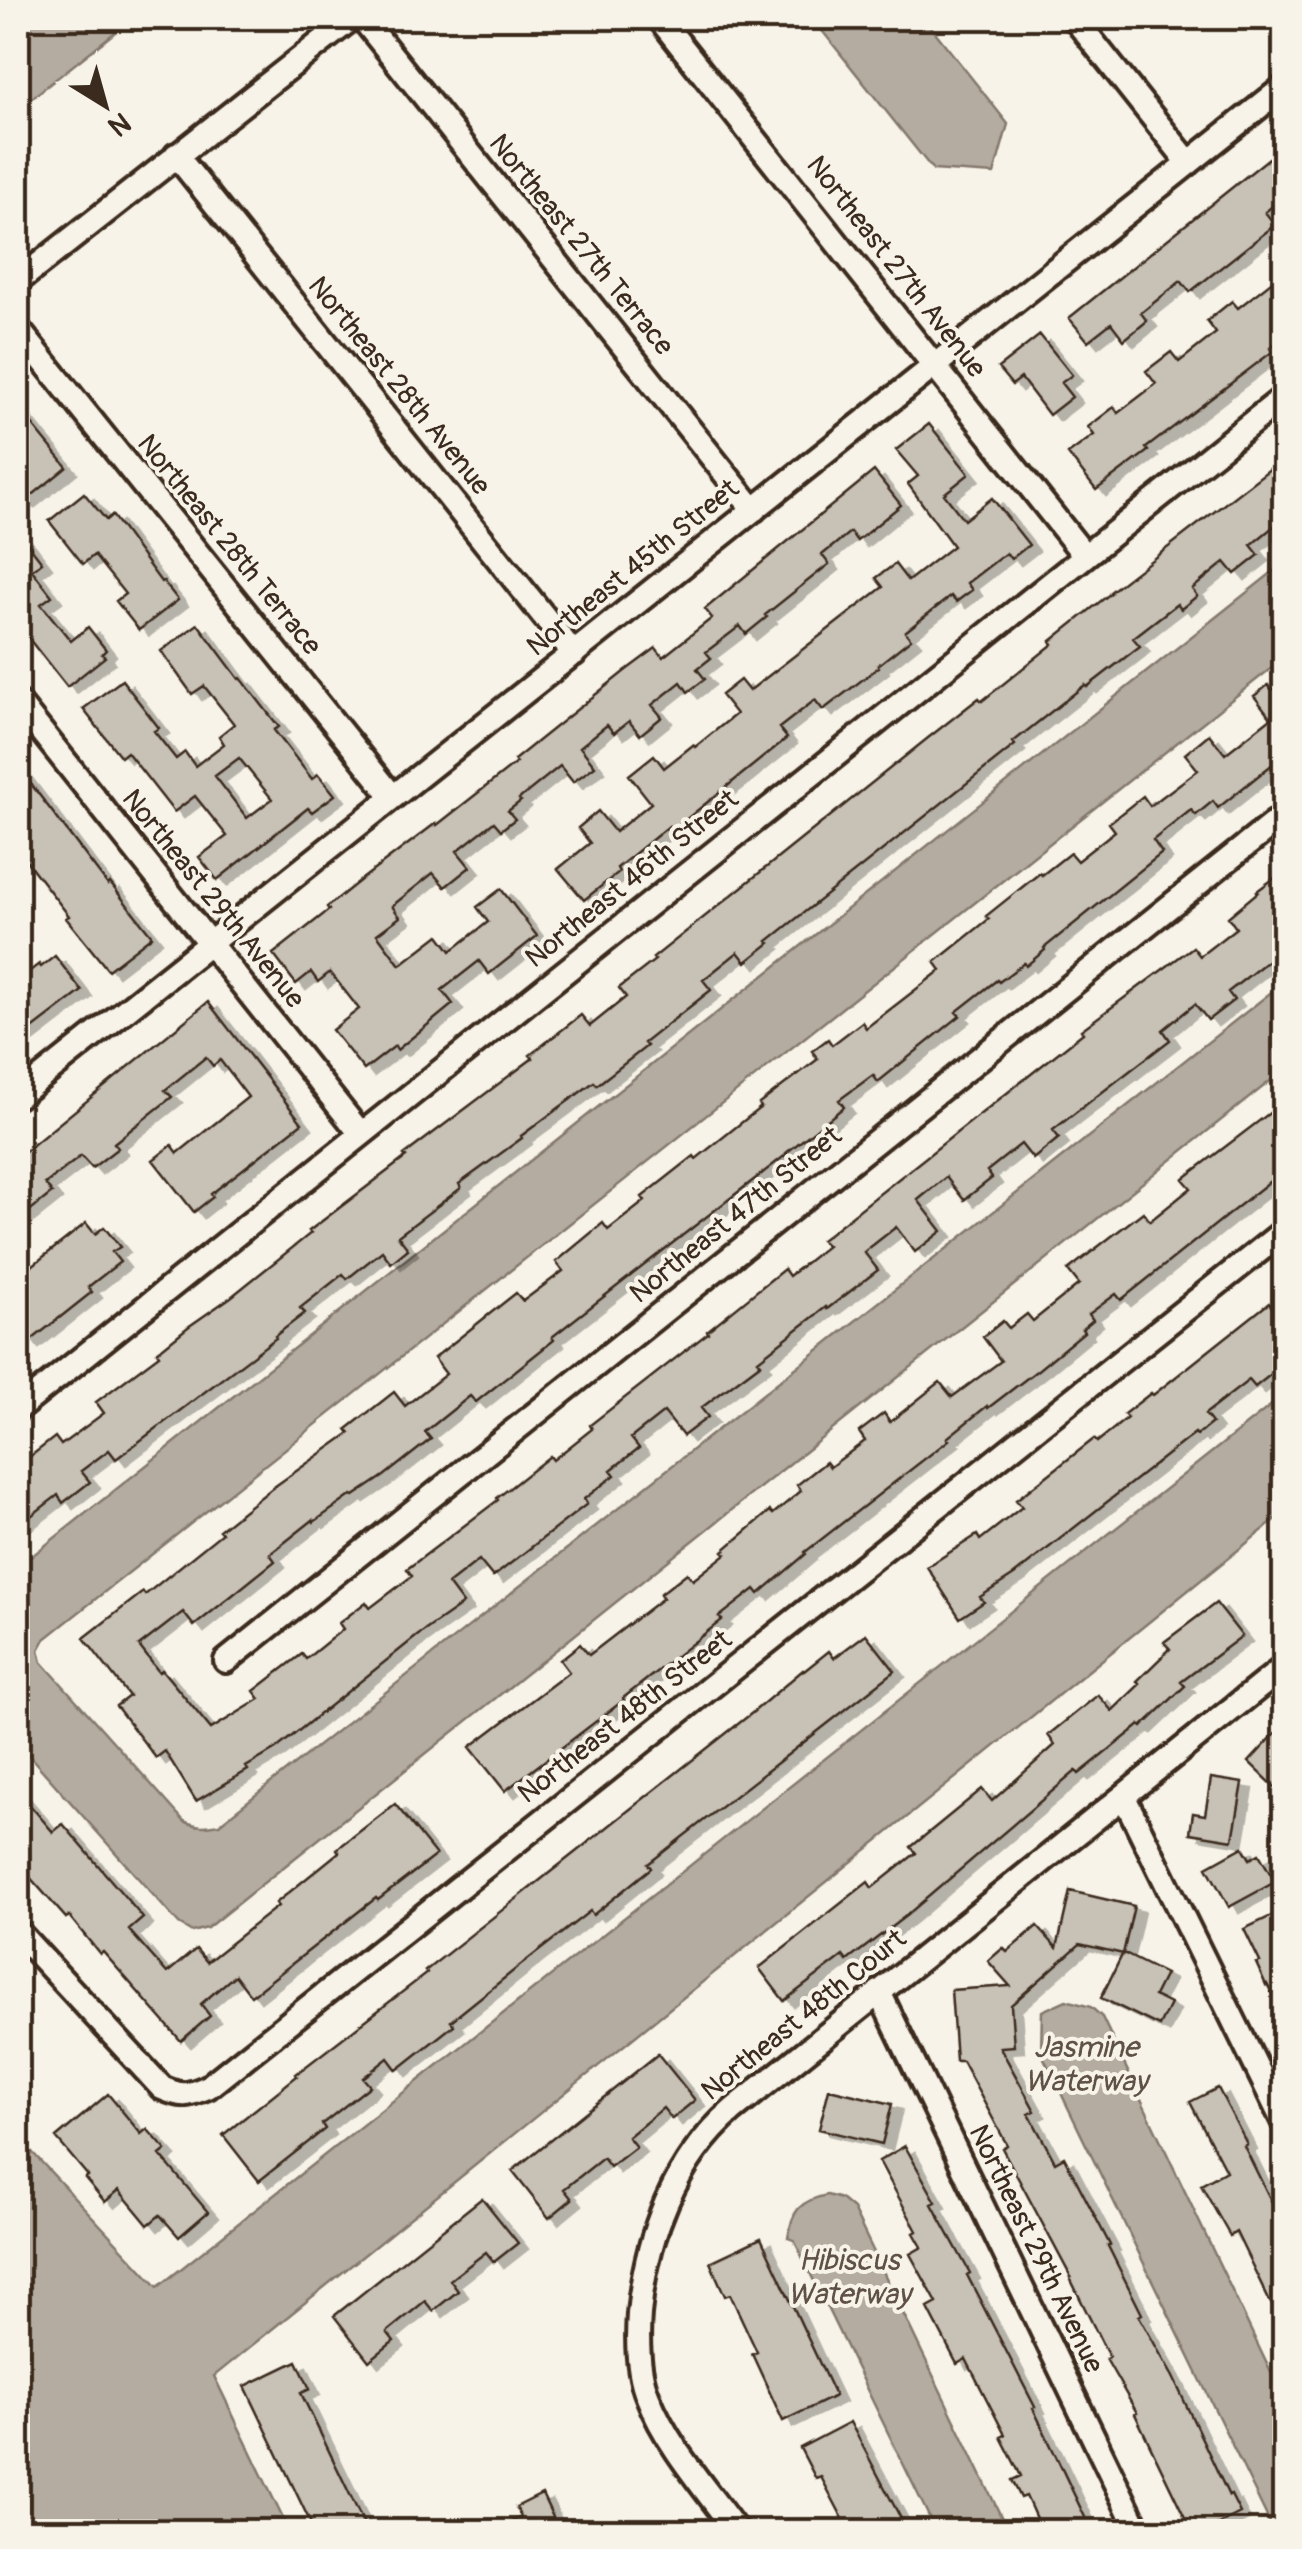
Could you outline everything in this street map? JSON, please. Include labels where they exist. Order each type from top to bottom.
[{"type":"street","points":[[18,281],[352,18]]},
{"type":"street","name":"Northeast 27th Terrace","points":[[362,18],[754,510]]},
{"type":"street","name":"Northeast 27th Avenue","points":[[659,18],[1085,556]]},
{"type":"street","points":[[1074,18],[1189,163]]},
{"type":"street","name":"Northeast 45th Street","points":[[18,1096],[1284,87]]},
{"type":"street","name":"Northeast 28th Avenue","points":[[176,155],[574,654]]},
{"type":"street","name":"Northeast 28th Terrace","points":[[18,330],[393,798]]},
{"type":"street","name":"Northeast 46th Street","points":[[18,1408],[1284,396]]},
{"type":"street","name":"Northeast 29th Avenue","points":[[18,702],[361,1134]]},
{"type":"street","name":"Northeast 47th Street","points":[[226,1662],[1284,815]]},
{"type":"street","name":"Northeast 48th Street","points":[[18,1932],[162,2088],[180,2096],[208,2086],[1284,1231]]},
{"type":"street","name":"Northeast 48th Court","points":[[737,2532],[663,2427],[646,2395],[637,2353],[651,2241],[664,2206],[698,2146],[716,2125],[878,1992],[1284,1667]]},
{"type":"street","points":[[1124,1797],[1284,2123]]},
{"type":"street","name":"Northeast 29th Avenue","points":[[878,1992],[1139,2532]]},
{"type":"water","points":[[18,18],[133,18],[18,109]]},
{"type":"water","points":[[812,18],[924,18],[1008,124],[994,174],[933,170]]},
{"type":"water","points":[[1284,563],[1284,658],[45,1639],[39,1650],[42,1662],[184,1821],[201,1826],[219,1824],[1284,982],[1284,1070],[207,1928],[192,1932],[179,1924],[18,1743],[18,1567]]},
{"type":"water","points":[[1284,1395],[1284,1513],[214,2376],[289,2531],[18,2531],[18,2137],[158,2287]]},
{"type":"water","name":"Jasmine Waterway","points":[[1066,2000],[1091,2007],[1102,2017],[1284,2400],[1284,2531],[1274,2531],[1041,2052],[1042,2011]]},
{"type":"water","name":"Hibiscus Waterway","points":[[827,2195],[841,2199],[853,2209],[1008,2531],[936,2531],[794,2240],[788,2238],[799,2209],[810,2200]]},
{"type":"building","points":[[1284,146],[1284,197],[1265,212],[1275,225],[1190,292],[1181,281],[1141,313],[1147,321],[1124,340],[1111,323],[1088,341],[1069,318]]},
{"type":"building","points":[[1284,272],[1284,337],[1270,348],[1272,352],[1096,490],[1068,454],[1094,435],[1088,427],[1114,407],[1118,413],[1156,384],[1146,371],[1171,352],[1179,362],[1216,333],[1207,321],[1232,301],[1238,308]]},
{"type":"building","points":[[1040,335],[1072,375],[1061,383],[1072,397],[1049,415],[1021,378],[1012,385],[998,368]]},
{"type":"building","points":[[18,407],[67,467],[24,502],[18,494]]},
{"type":"building","points":[[929,424],[969,474],[944,494],[964,520],[992,498],[1029,545],[1011,559],[1006,553],[967,583],[972,590],[956,602],[951,596],[905,632],[911,639],[823,710],[815,700],[779,728],[787,738],[673,830],[669,826],[584,900],[558,869],[590,843],[578,828],[598,811],[615,832],[651,803],[629,775],[654,755],[664,768],[695,747],[736,714],[721,695],[740,680],[749,691],[883,587],[876,578],[895,564],[908,581],[953,546],[908,484],[918,476],[896,450]]},
{"type":"building","points":[[1284,458],[1284,518],[1251,545],[1259,555],[1235,574],[1225,562],[1192,589],[1197,596],[1181,609],[1177,604],[1133,638],[1140,646],[1013,742],[1015,745],[770,943],[746,962],[738,952],[703,980],[711,990],[644,1043],[647,1046],[521,1136],[398,1236],[408,1249],[391,1263],[382,1251],[347,1279],[343,1274],[300,1308],[305,1313],[276,1338],[116,1459],[109,1450],[81,1471],[90,1482],[63,1503],[58,1495],[18,1526],[18,1466],[55,1437],[61,1445],[104,1413],[96,1402],[159,1355],[157,1352],[231,1297],[404,1155],[533,1058],[530,1055],[581,1015],[590,1026],[626,997],[619,988],[653,958],[979,698],[982,701],[1110,592]]},
{"type":"building","points":[[874,471],[901,505],[857,541],[850,532],[822,555],[829,564],[746,634],[740,626],[706,652],[711,658],[697,669],[705,679],[688,692],[681,682],[652,705],[662,717],[640,735],[629,721],[614,733],[607,725],[580,747],[595,766],[573,782],[560,766],[508,811],[515,819],[501,830],[494,822],[457,851],[470,867],[445,887],[433,873],[392,906],[400,917],[377,934],[400,965],[439,935],[451,951],[488,922],[477,907],[501,889],[537,936],[489,974],[479,961],[442,990],[453,1004],[397,1050],[395,1046],[364,1070],[332,1030],[359,1009],[330,972],[318,982],[311,972],[296,984],[273,954],[362,879],[516,763],[514,760],[625,671],[656,648],[663,657],[712,618],[705,609]]},
{"type":"building","points":[[84,493],[106,520],[112,515],[178,600],[139,630],[116,601],[125,594],[94,555],[83,564],[49,521]]},
{"type":"building","points":[[18,531],[42,562],[32,570],[52,596],[41,604],[71,641],[88,627],[106,650],[102,654],[105,657],[67,687],[18,625]]},
{"type":"building","points":[[198,624],[279,727],[274,730],[312,779],[318,774],[335,795],[312,812],[308,808],[217,880],[199,857],[227,836],[195,796],[174,812],[127,752],[121,757],[83,709],[122,680],[159,728],[154,731],[176,759],[185,752],[195,766],[224,744],[219,736],[234,724],[204,686],[192,694],[161,651]],"holes":[[[239,758],[272,799],[247,818],[215,776]]]},
{"type":"building","points":[[1284,680],[1284,755],[1218,808],[1213,801],[1196,815],[1191,810],[1153,840],[1162,853],[1026,966],[1024,963],[997,980],[956,1012],[960,1016],[878,1082],[873,1075],[839,1100],[844,1107],[787,1154],[552,1337],[554,1340],[476,1402],[470,1396],[425,1432],[431,1439],[384,1476],[313,1520],[270,1554],[275,1561],[194,1626],[183,1612],[139,1646],[211,1729],[260,1699],[254,1691],[302,1654],[306,1659],[343,1629],[339,1623],[366,1602],[370,1608],[412,1576],[407,1569],[550,1456],[553,1460],[592,1429],[590,1425],[784,1269],[789,1276],[827,1246],[821,1240],[1083,1033],[1081,1030],[1193,947],[1200,956],[1236,928],[1228,917],[1284,871],[1284,925],[1272,934],[1284,948],[1228,992],[1234,1000],[1208,1020],[1195,1004],[1163,1030],[1170,1040],[1053,1130],[1059,1138],[1033,1159],[1021,1144],[987,1171],[992,1178],[964,1200],[946,1177],[918,1200],[942,1231],[915,1252],[896,1227],[864,1252],[878,1270],[701,1408],[708,1417],[683,1436],[664,1412],[631,1438],[639,1448],[611,1470],[615,1475],[584,1499],[587,1504],[493,1577],[479,1560],[448,1584],[463,1604],[276,1749],[246,1767],[248,1770],[196,1801],[165,1751],[156,1758],[116,1706],[129,1696],[84,1638],[143,1592],[145,1595],[271,1489],[350,1433],[347,1429],[394,1392],[405,1406],[446,1374],[434,1358],[516,1293],[523,1301],[563,1271],[556,1262],[603,1223],[608,1230],[645,1201],[642,1197],[761,1107],[759,1104],[818,1059],[812,1051],[828,1039],[832,1045],[862,1022],[866,1028],[941,970],[935,962],[1040,873],[1070,853],[1077,861],[1115,831],[1109,823],[1143,796],[1150,806],[1198,770],[1185,754],[1209,734],[1225,754],[1271,718],[1254,696],[1268,685],[1272,690]]},
{"type":"building","points":[[18,767],[152,936],[108,970],[18,850]]},
{"type":"building","points":[[55,956],[82,991],[18,1040],[18,980]]},
{"type":"building","points":[[208,1002],[302,1123],[211,1194],[213,1197],[194,1212],[153,1160],[172,1145],[178,1153],[248,1097],[220,1060],[213,1066],[206,1057],[165,1090],[172,1097],[114,1143],[118,1148],[92,1168],[81,1156],[45,1184],[52,1193],[18,1220],[18,1157]]},
{"type":"building","points":[[1284,1102],[1284,1170],[1121,1300],[1116,1294],[1089,1314],[1093,1320],[1082,1329],[1084,1332],[1039,1369],[805,1552],[759,1594],[755,1589],[719,1617],[722,1620],[624,1700],[505,1791],[470,1747],[569,1672],[560,1660],[580,1644],[589,1655],[663,1598],[660,1594],[687,1573],[693,1580],[770,1511],[773,1514],[801,1491],[797,1485],[826,1462],[830,1467],[865,1441],[859,1432],[884,1413],[890,1422],[940,1382],[952,1397],[1001,1361],[983,1337],[1003,1321],[1009,1328],[1027,1314],[1033,1321],[1079,1284],[1068,1270],[1143,1212],[1150,1221],[1191,1188],[1183,1179]]},
{"type":"building","points":[[86,1223],[95,1234],[104,1227],[120,1247],[112,1252],[120,1262],[88,1287],[92,1292],[29,1342],[18,1328],[18,1294],[31,1284],[23,1273]]},
{"type":"building","points":[[1269,1303],[1284,1322],[1284,1364],[1255,1387],[1249,1380],[1205,1414],[1212,1423],[980,1597],[984,1602],[960,1618],[927,1567],[977,1535],[980,1540],[1022,1507],[1016,1500],[1094,1439],[1097,1442],[1127,1418],[1124,1414]]},
{"type":"building","points":[[1216,1603],[1242,1636],[1181,1682],[1185,1686],[1142,1727],[1079,1774],[1076,1771],[907,1915],[847,1961],[843,1956],[784,2001],[759,1968],[868,1882],[872,1888],[916,1853],[911,1847],[982,1789],[992,1801],[1055,1745],[1048,1735],[1098,1695],[1112,1711],[1170,1649],[1164,1642]]},
{"type":"building","points":[[866,1634],[895,1671],[648,1864],[651,1868],[593,1915],[590,1911],[517,1968],[397,2070],[388,2058],[363,2078],[370,2086],[322,2124],[325,2129],[259,2181],[223,2135],[803,1670],[829,1651],[834,1658]]},
{"type":"building","points":[[1284,1724],[1284,1796],[1249,1762]]},
{"type":"building","points":[[1211,1778],[1243,1783],[1233,1840],[1190,1833],[1193,1813],[1205,1815]]},
{"type":"building","points":[[18,1791],[53,1832],[63,1824],[143,1918],[129,1930],[167,1973],[196,1949],[207,1962],[395,1804],[436,1855],[251,1996],[235,1975],[201,2004],[210,2016],[181,2041],[20,1866],[29,1858],[18,1845]]},
{"type":"building","points":[[1243,1847],[1250,1859],[1259,1854],[1275,1882],[1229,1907],[1207,1867]]},
{"type":"building","points":[[1070,1891],[1134,1906],[1123,1954],[1080,1944],[1011,2005],[1014,2046],[1000,2047],[1035,2111],[1029,2114],[1055,2162],[1064,2157],[1110,2245],[1142,2314],[1139,2316],[1240,2513],[1203,2532],[1192,2532],[1137,2413],[1106,2359],[1109,2357],[1071,2277],[1002,2148],[1007,2145],[962,2061],[956,2061],[951,1990],[1010,1986],[988,1961],[1003,1948],[1007,1952],[1037,1926],[1057,1948]]},
{"type":"building","points":[[1284,1910],[1284,2016],[1266,1985],[1244,1929]]},
{"type":"building","points":[[1123,1953],[1165,1974],[1154,1996],[1170,2004],[1159,2026],[1101,1998]]},
{"type":"building","points":[[658,2054],[695,2100],[672,2119],[663,2108],[628,2137],[636,2147],[610,2167],[603,2158],[564,2189],[572,2199],[549,2218],[512,2171]]},
{"type":"building","points":[[1218,2088],[1284,2227],[1284,2322],[1236,2232],[1230,2236],[1201,2185],[1226,2171],[1190,2102]]},
{"type":"building","points":[[829,2089],[892,2104],[882,2144],[819,2129]]},
{"type":"building","points":[[108,2094],[141,2134],[147,2129],[166,2150],[160,2155],[208,2212],[179,2237],[160,2215],[148,2225],[119,2190],[105,2202],[56,2138]]},
{"type":"building","points":[[905,2146],[936,2202],[932,2204],[970,2273],[967,2275],[1035,2407],[1092,2532],[1042,2532],[1026,2496],[1021,2498],[1012,2480],[1021,2476],[1001,2437],[1005,2435],[966,2359],[957,2364],[928,2308],[937,2303],[910,2254],[922,2247],[914,2233],[917,2231],[879,2161]]},
{"type":"building","points":[[482,2198],[518,2243],[494,2262],[486,2252],[450,2280],[458,2291],[433,2311],[425,2301],[387,2332],[394,2341],[369,2361],[334,2316]]},
{"type":"building","points":[[761,2238],[835,2396],[783,2421],[752,2354],[757,2352],[710,2262]]},
{"type":"building","points":[[297,2361],[310,2389],[301,2393],[368,2532],[315,2532],[245,2386]]},
{"type":"building","points":[[850,2422],[908,2532],[850,2532],[821,2477],[816,2479],[800,2448]]},
{"type":"building","points":[[542,2494],[560,2532],[491,2532],[521,2517],[516,2507]]}]
